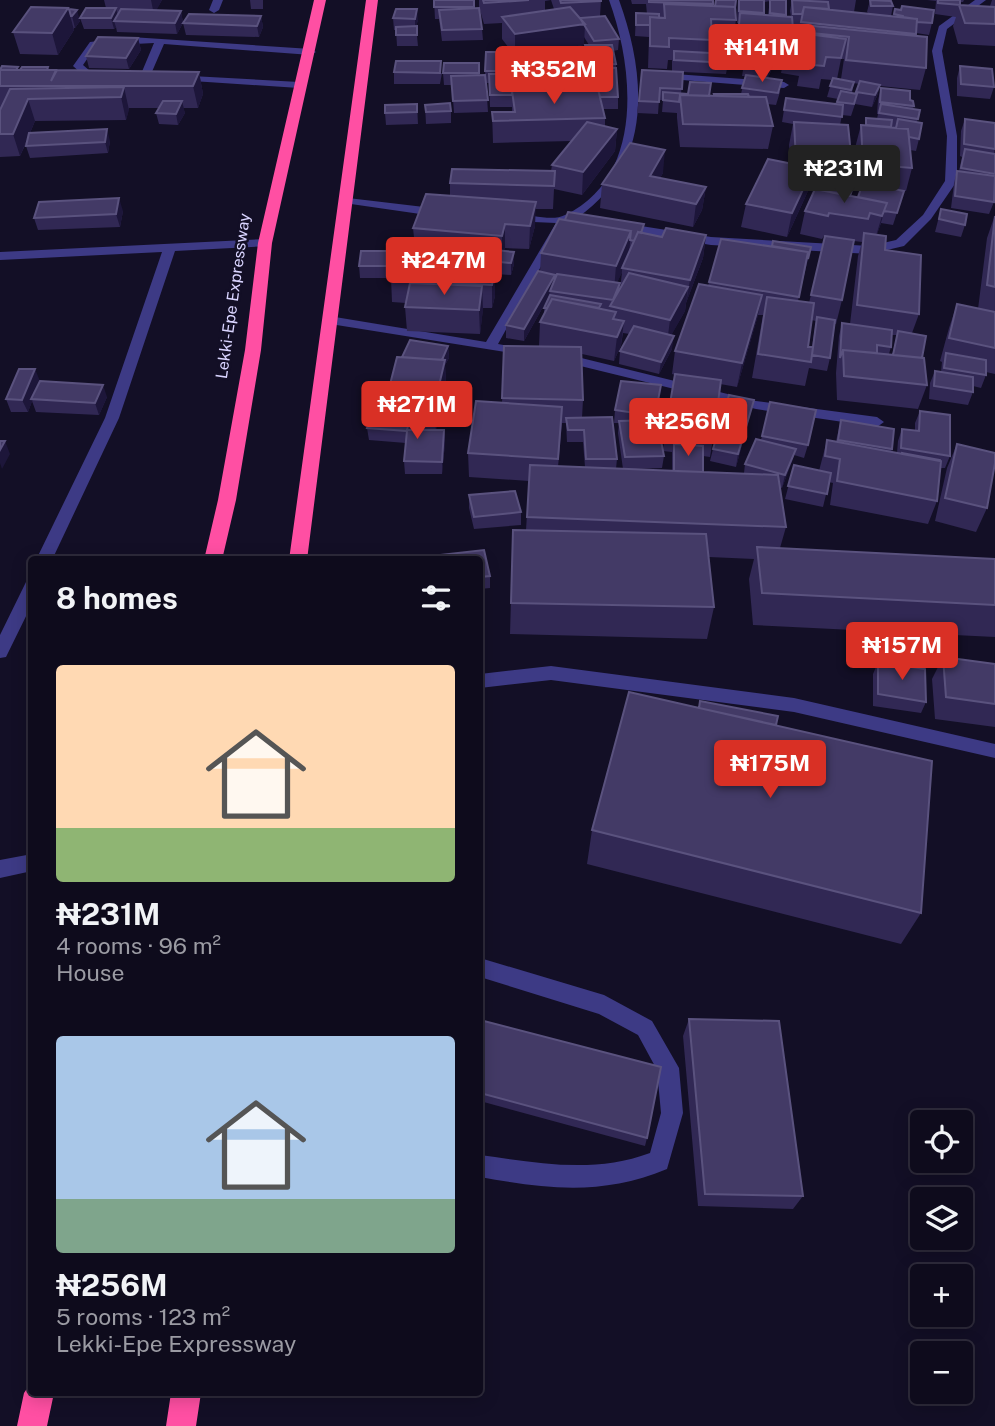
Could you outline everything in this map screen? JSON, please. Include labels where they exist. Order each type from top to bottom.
[{"type":"highway","name":"Lekki-Epe Expressway","points":[[214,556],[228,500],[253,350],[265,243],[299,85],[311,52],[320,0]]},
{"type":"highway","points":[[299,556],[329,320],[348,201],[372,0]]},
{"type":"highway","points":[[32,1426],[38,1396]]},
{"type":"highway","points":[[180,1426],[185,1396]]},
{"type":"street","points":[[490,346],[524,282],[564,219],[596,199],[630,142],[633,74],[629,40],[614,0]]},
{"type":"street","points":[[499,216],[564,219],[711,241],[870,250],[900,243],[927,217],[951,181],[952,136],[937,51],[942,28],[981,0]]},
{"type":"street","points":[[111,74],[80,71],[78,66],[90,47],[104,41],[160,41],[311,52]]},
{"type":"street","points":[[160,41],[140,74],[299,85]]},
{"type":"street","points":[[633,74],[784,85]]},
{"type":"street","points":[[348,201],[461,215]]},
{"type":"street","points":[[0,256],[265,243]]},
{"type":"street","points":[[46,556],[112,418],[170,247]]},
{"type":"street","points":[[329,320],[541,355],[756,405],[877,422]]},
{"type":"street","points":[[0,652],[28,594]]},
{"type":"street","points":[[483,681],[551,673],[781,703],[995,751]]},
{"type":"street","points":[[0,869],[28,863]]},
{"type":"street","points":[[483,969],[604,1004],[645,1028],[668,1068],[672,1113],[659,1161],[631,1173],[600,1179],[575,1178],[483,1166]]},
{"type":"building","points":[[434,0],[474,0],[474,7],[434,7]]},
{"type":"building","points":[[483,0],[529,0],[484,3]]},
{"type":"building","points":[[560,0],[601,0],[601,1],[561,3]]},
{"type":"building","points":[[713,0],[713,4],[649,2]]},
{"type":"building","points":[[716,0],[736,0],[735,8],[715,6]]},
{"type":"building","points":[[739,0],[764,0],[764,13],[739,11]]},
{"type":"building","points":[[770,0],[786,0],[786,15],[770,13]]},
{"type":"building","points":[[792,0],[828,2],[829,9],[804,7],[802,14],[793,14]]},
{"type":"building","points":[[870,0],[891,1],[893,6],[871,6]]},
{"type":"building","points":[[938,0],[960,0],[960,5],[938,3]]},
{"type":"building","points":[[664,4],[735,7],[736,20],[711,19],[712,40],[669,38],[669,47],[650,46],[650,17],[665,18]]},
{"type":"building","points":[[959,5],[995,7],[995,24],[965,23]]},
{"type":"building","points":[[902,6],[934,10],[932,23],[917,22],[917,19],[894,14],[895,9],[901,10]]},
{"type":"building","points":[[31,7],[68,8],[52,33],[13,32]]},
{"type":"building","points":[[570,7],[585,24],[515,34],[502,17]]},
{"type":"building","points":[[804,7],[917,19],[916,34],[801,22]]},
{"type":"building","points":[[86,8],[116,8],[111,18],[80,18]]},
{"type":"building","points":[[479,8],[482,29],[442,30],[439,10]]},
{"type":"building","points":[[121,9],[181,11],[175,23],[114,21]]},
{"type":"building","points":[[396,9],[417,9],[415,19],[393,18]]},
{"type":"building","points":[[636,13],[659,14],[659,18],[650,17],[650,25],[636,25]]},
{"type":"building","points":[[740,13],[792,17],[793,29],[739,25]]},
{"type":"building","points":[[189,14],[261,16],[257,26],[183,23]]},
{"type":"building","points":[[605,16],[619,39],[594,41],[580,18]]},
{"type":"building","points":[[803,25],[927,37],[926,68],[846,60],[849,37],[802,32]]},
{"type":"building","points":[[417,26],[417,35],[396,35],[396,27]]},
{"type":"building","points":[[715,31],[751,34],[751,42],[743,42],[742,52],[714,50]]},
{"type":"building","points":[[791,32],[846,39],[841,58],[826,57],[824,66],[802,64],[805,54],[785,51]]},
{"type":"building","points":[[757,34],[782,38],[769,68],[744,64]]},
{"type":"building","points":[[98,37],[138,38],[126,58],[86,56]]},
{"type":"building","points":[[585,45],[612,45],[616,64],[589,65]]},
{"type":"building","points":[[579,47],[583,72],[580,72],[578,63],[542,64],[540,48]]},
{"type":"building","points":[[674,51],[728,54],[728,63],[674,60]]},
{"type":"building","points":[[486,52],[520,52],[520,59],[529,59],[529,64],[525,64],[525,71],[485,71]]},
{"type":"building","points":[[396,61],[441,61],[440,73],[394,72]]},
{"type":"building","points":[[444,63],[479,63],[479,73],[443,73]]},
{"type":"building","points":[[578,63],[582,84],[528,85],[525,64]]},
{"type":"building","points":[[2,66],[18,67],[16,70],[0,70]]},
{"type":"building","points":[[960,66],[992,69],[994,87],[961,84]]},
{"type":"building","points":[[22,67],[48,67],[47,70],[20,70]]},
{"type":"building","points":[[588,67],[616,68],[618,97],[600,97],[598,89],[589,89]]},
{"type":"building","points":[[0,70],[56,70],[51,81],[57,70],[199,72],[193,86],[0,86]]},
{"type":"building","points":[[642,70],[683,72],[682,89],[660,88],[659,102],[639,101]]},
{"type":"building","points":[[489,74],[520,74],[521,91],[512,91],[512,95],[490,95]]},
{"type":"building","points":[[485,75],[488,100],[453,101],[451,76]]},
{"type":"building","points":[[746,75],[782,80],[778,93],[742,88]]},
{"type":"building","points":[[833,78],[854,82],[851,90],[830,86]]},
{"type":"building","points":[[860,81],[880,85],[875,95],[856,92]]},
{"type":"building","points":[[690,82],[711,83],[709,96],[680,95],[679,102],[663,100],[663,92],[688,94]]},
{"type":"building","points":[[124,87],[121,97],[28,99],[13,134],[0,134],[0,110],[10,89]]},
{"type":"building","points":[[881,88],[910,91],[910,100],[914,106],[880,102]]},
{"type":"building","points":[[598,89],[605,118],[493,121],[492,112],[515,112],[512,91]]},
{"type":"building","points":[[841,91],[857,94],[854,104],[837,102]]},
{"type":"building","points":[[714,94],[748,94],[749,97],[715,96]]},
{"type":"building","points":[[680,95],[766,97],[773,126],[683,124]]},
{"type":"building","points":[[786,98],[843,105],[842,117],[784,110]]},
{"type":"building","points":[[163,101],[182,101],[176,114],[156,113]]},
{"type":"building","points":[[450,103],[451,111],[426,112],[425,105]]},
{"type":"building","points":[[417,104],[417,112],[385,113],[385,105]]},
{"type":"building","points":[[881,104],[920,110],[918,119],[879,113]]},
{"type":"building","points":[[866,118],[892,120],[891,127],[866,125]]},
{"type":"building","points":[[898,119],[922,123],[919,139],[909,137],[908,129],[896,128]]},
{"type":"building","points":[[965,119],[995,123],[995,149],[964,144]]},
{"type":"building","points":[[587,122],[617,129],[583,172],[552,165]]},
{"type":"building","points":[[794,122],[848,125],[852,164],[796,160]]},
{"type":"building","points":[[861,125],[908,129],[912,168],[863,164]]},
{"type":"building","points":[[107,129],[105,142],[26,146],[29,133]]},
{"type":"building","points":[[630,143],[665,150],[650,176],[706,187],[696,204],[602,184]]},
{"type":"building","points":[[965,149],[995,154],[995,174],[961,168]]},
{"type":"building","points":[[768,159],[813,168],[792,213],[746,204]]},
{"type":"building","points":[[452,169],[555,171],[554,186],[450,183]]},
{"type":"building","points":[[957,171],[995,176],[994,202],[955,196]]},
{"type":"building","points":[[820,177],[854,184],[850,196],[815,189]]},
{"type":"building","points":[[863,183],[904,191],[897,213],[884,211],[887,203],[858,197]]},
{"type":"building","points":[[815,189],[887,203],[882,216],[870,213],[868,219],[805,211]]},
{"type":"building","points":[[426,194],[536,202],[530,226],[505,224],[502,236],[413,228]]},
{"type":"building","points":[[119,198],[116,214],[34,218],[39,202]]},
{"type":"building","points":[[941,209],[967,214],[965,225],[939,219]]},
{"type":"building","points":[[568,212],[644,224],[634,241],[630,240],[631,231],[565,220]]},
{"type":"building","points":[[995,216],[995,287],[987,285]]},
{"type":"building","points":[[559,219],[631,231],[616,266],[541,253]]},
{"type":"building","points":[[666,228],[706,235],[690,280],[622,268],[638,232],[662,237]]},
{"type":"building","points":[[864,233],[886,236],[885,250],[921,255],[919,314],[857,305]]},
{"type":"building","points":[[825,236],[854,240],[842,300],[811,295]]},
{"type":"building","points":[[721,239],[808,252],[799,297],[709,282]]},
{"type":"building","points":[[773,241],[811,247],[808,259],[808,252],[772,246]]},
{"type":"building","points":[[432,244],[514,252],[511,263],[479,260],[479,250],[431,248]]},
{"type":"building","points":[[412,247],[409,266],[359,266],[361,251],[392,251],[392,248]]},
{"type":"building","points":[[413,247],[479,250],[475,272],[495,272],[492,285],[390,279],[394,265],[409,266]]},
{"type":"building","points":[[538,271],[555,275],[524,329],[506,325]]},
{"type":"building","points":[[629,273],[688,287],[670,320],[610,306]]},
{"type":"building","points":[[557,274],[620,283],[613,300],[550,291]]},
{"type":"building","points":[[410,283],[482,286],[479,310],[405,307]]},
{"type":"building","points":[[699,284],[762,295],[742,363],[675,351]]},
{"type":"building","points":[[550,295],[601,304],[599,308],[552,299],[547,308],[544,308]]},
{"type":"building","points":[[767,297],[814,303],[808,347],[813,347],[811,362],[758,354]]},
{"type":"building","points":[[552,299],[616,312],[613,319],[624,321],[617,337],[540,322]]},
{"type":"building","points":[[957,304],[995,312],[995,348],[949,338]]},
{"type":"building","points":[[817,317],[835,320],[830,358],[812,355]]},
{"type":"building","points":[[842,323],[892,330],[891,347],[877,345],[877,353],[843,350],[840,358]]},
{"type":"building","points":[[634,326],[674,336],[661,362],[620,351]]},
{"type":"building","points":[[898,331],[926,336],[922,358],[893,355]]},
{"type":"building","points":[[410,340],[448,346],[442,360],[402,357]]},
{"type":"building","points":[[504,346],[581,347],[583,400],[502,398]]},
{"type":"building","points":[[843,350],[924,358],[927,385],[844,376]]},
{"type":"building","points":[[946,353],[986,360],[986,375],[944,368]]},
{"type":"building","points":[[397,357],[445,360],[434,407],[385,404]]},
{"type":"building","points":[[19,369],[35,369],[22,400],[6,399]]},
{"type":"building","points":[[935,371],[973,377],[973,392],[934,386]]},
{"type":"building","points":[[675,374],[721,380],[714,433],[666,427]]},
{"type":"building","points":[[40,381],[103,385],[95,403],[31,399]]},
{"type":"building","points":[[621,381],[661,385],[655,416],[615,410]]},
{"type":"building","points":[[729,395],[754,400],[738,454],[713,449]]},
{"type":"building","points":[[476,401],[562,407],[558,459],[468,453]]},
{"type":"building","points":[[770,402],[816,410],[808,445],[762,436]]},
{"type":"building","points":[[920,411],[950,415],[950,456],[901,448],[902,429],[919,431]]},
{"type":"building","points":[[612,417],[617,459],[586,459],[584,430],[568,430],[566,418]]},
{"type":"building","points":[[370,420],[409,423],[407,430],[444,430],[442,462],[404,461],[407,431],[367,428]]},
{"type":"building","points":[[657,420],[664,456],[625,457],[619,421]]},
{"type":"building","points":[[841,420],[894,429],[892,449],[838,440]]},
{"type":"building","points":[[756,439],[796,449],[785,475],[745,464]]},
{"type":"building","points":[[827,440],[941,461],[937,501],[837,481],[840,459],[825,456]]},
{"type":"building","points":[[674,444],[703,446],[703,472],[674,471]]},
{"type":"building","points":[[957,444],[995,453],[987,508],[945,498]]},
{"type":"building","points":[[902,454],[940,460],[940,461]]},
{"type":"building","points":[[530,465],[778,475],[786,527],[527,517]]},
{"type":"building","points":[[794,465],[831,473],[827,494],[788,486]]},
{"type":"building","points":[[515,491],[521,512],[474,517],[469,495]]},
{"type":"building","points":[[513,530],[706,534],[714,607],[511,603]]},
{"type":"building","points":[[757,547],[995,559],[995,605],[762,593]]},
{"type":"building","points":[[484,550],[490,576],[483,577],[483,556],[439,555]]},
{"type":"building","points":[[943,657],[995,664],[995,704],[946,697]]},
{"type":"building","points":[[878,662],[925,669],[926,702],[878,694]]},
{"type":"building","points":[[629,692],[932,761],[921,913],[592,830]]},
{"type":"building","points":[[700,701],[778,716],[776,725],[699,708]]},
{"type":"building","points":[[689,1019],[779,1021],[803,1196],[705,1194]]},
{"type":"building","points":[[483,1021],[661,1067],[647,1138],[483,1094]]}]
